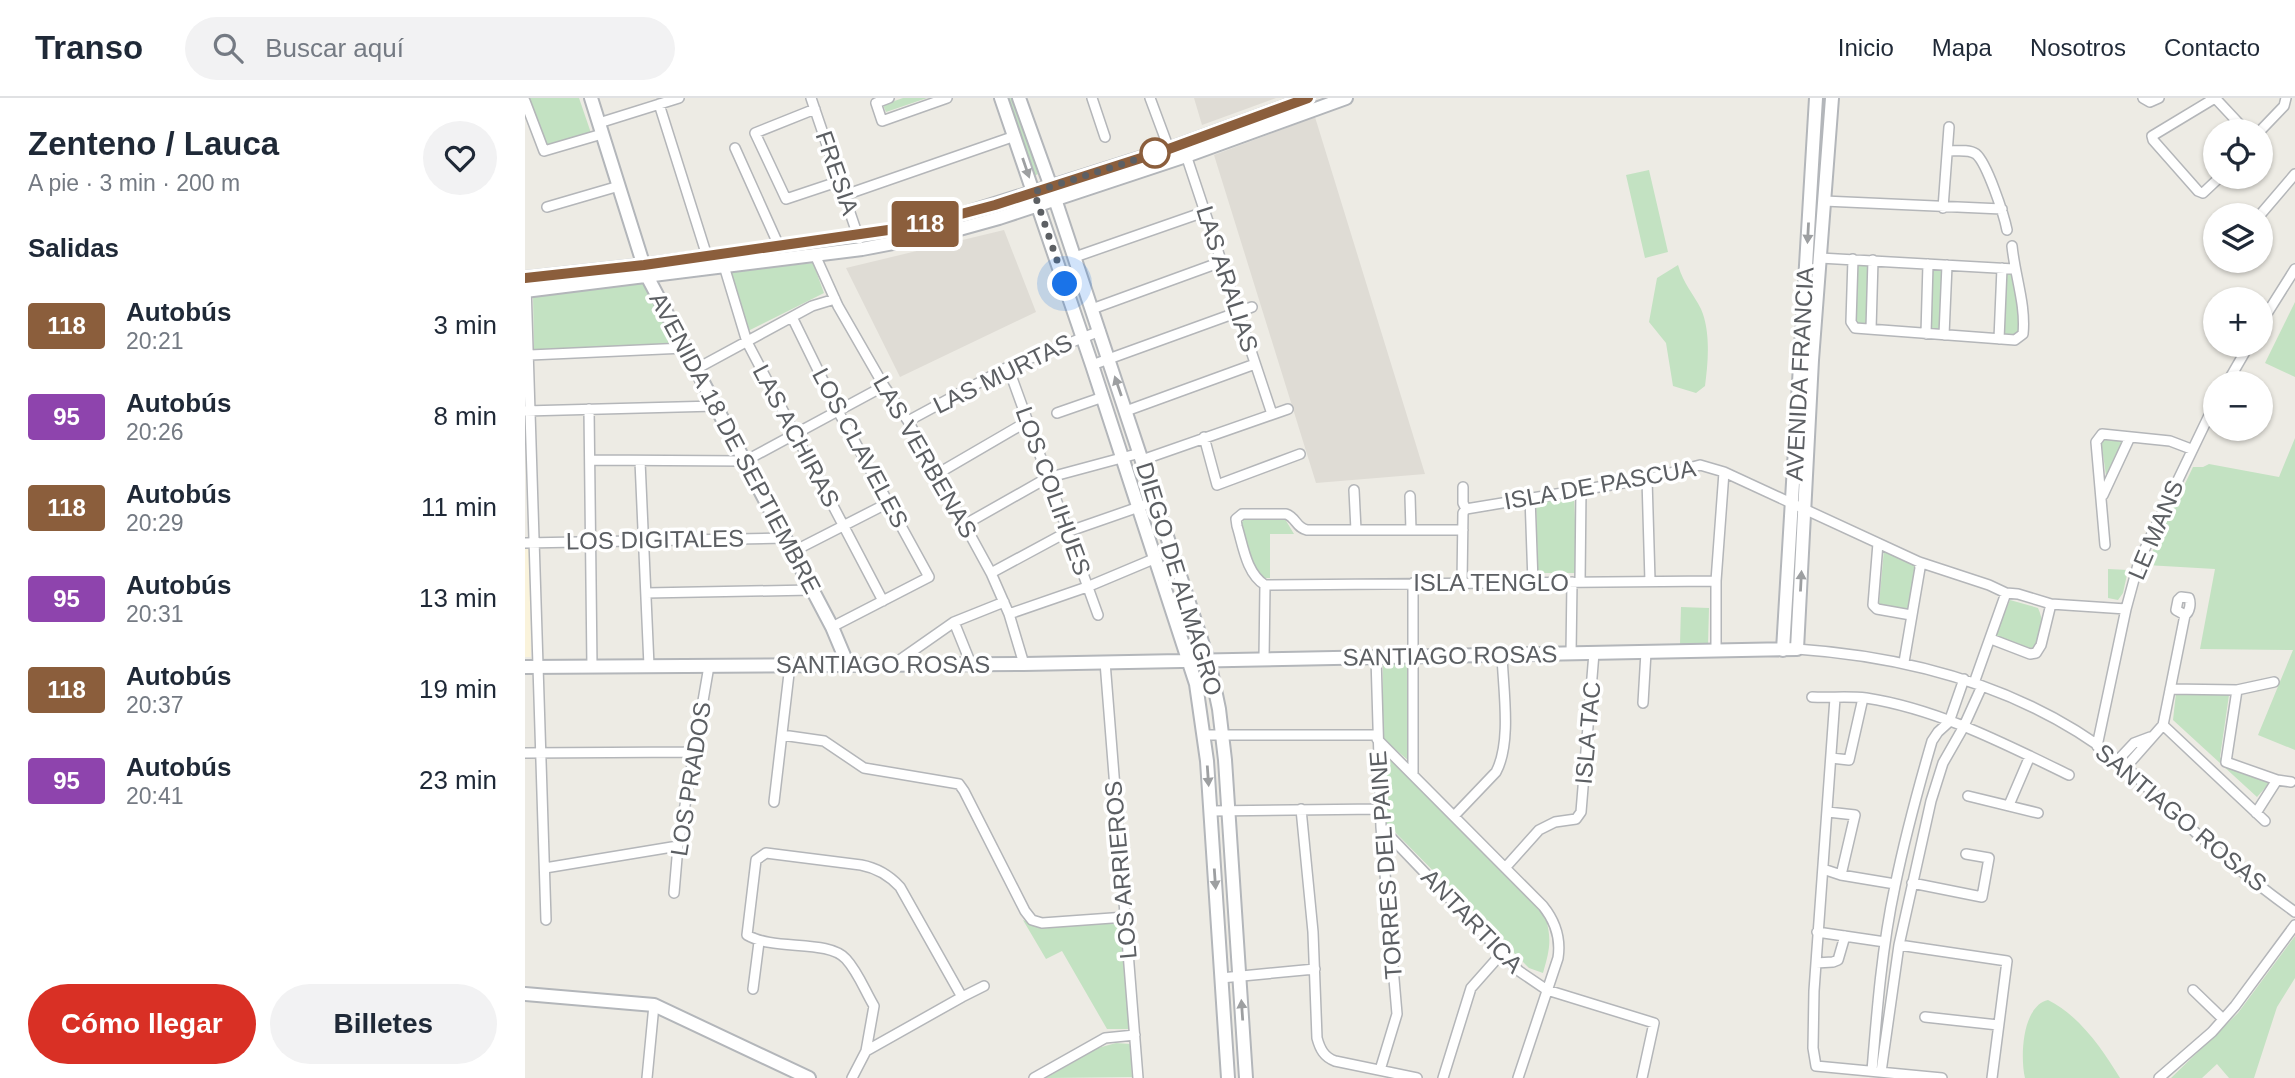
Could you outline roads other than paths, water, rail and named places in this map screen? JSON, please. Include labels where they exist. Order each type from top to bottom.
[{"type":"main road","name":"AVENIDA 18 DE SEPTIEMBRE","points":[[590,98],[646,270],[832,627],[848,665]]},
{"type":"main road","name":"DIEGO DE ALMAGRO","points":[[1001,98],[1037,198],[1190,661],[1205,735],[1227,1078]]},
{"type":"main road","points":[[526,285],[646,270],[724,266],[815,255],[945,233],[1037,198],[1179,150],[1308,98]]},
{"type":"main road","points":[[1053,193],[1179,150],[1259,131],[1346,98]]},
{"type":"main road","name":"AVENIDA FRANCIA","points":[[1797,649],[1799,506],[1812,274],[1809,200],[1816,98]]},
{"type":"main road","name":"AVENIDA FRANCIA","points":[[1812,274],[1820,258],[1832,98]]},
{"type":"main road","name":"DIEGO DE ALMAGRO","points":[[1022,99],[1209,660],[1223,735],[1246,1078]]},
{"type":"main road","points":[[1254,118],[1259,131]]},
{"type":"main road","points":[[646,270],[708,256],[858,236],[1037,198]]},
{"type":"main road","points":[[1809,200],[1824,201]]},
{"type":"main road","name":"AVENIDA FRANCIA","points":[[1783,650],[1799,506]]},
{"type":"main road","name":"SANTIAGO ROSAS","points":[[525,667],[1024,664],[1797,649]]},
{"type":"main road","points":[[525,994],[654,1005],[809,1078]]},
{"type":"street","points":[[525,101],[544,151],[679,98]]},
{"type":"street","name":"FRESIA","points":[[811,98],[862,249]]},
{"type":"street","points":[[889,98],[876,103],[882,121],[947,98]]},
{"type":"street","points":[[1092,98],[1105,137]]},
{"type":"street","name":"LAS ARALIAS","points":[[1150,98],[1179,150],[1204,212],[1272,414]]},
{"type":"street","points":[[2143,98],[2150,102],[2159,98]]},
{"type":"street","points":[[2272,119],[2284,106],[2286,98]]},
{"type":"street","points":[[2210,189],[2203,193],[2198,191],[2153,141],[2152,136],[2215,99],[2234,119]]},
{"type":"street","points":[[659,104],[708,256]]},
{"type":"street","points":[[815,109],[755,133],[786,199],[840,181]]},
{"type":"street","points":[[1943,208],[1949,127]]},
{"type":"street","points":[[845,195],[1014,136]]},
{"type":"street","points":[[735,148],[779,246]]},
{"type":"street","points":[[1948,151],[1970,151],[1976,154],[2002,209],[2007,230]]},
{"type":"street","points":[[2270,203],[2294,176]]},
{"type":"street","points":[[547,207],[619,187]]},
{"type":"street","points":[[1824,201],[2002,209]]},
{"type":"street","points":[[1075,257],[1204,212]]},
{"type":"street","points":[[1853,259],[1851,325],[1854,328],[2015,340],[2023,334],[2025,315],[2014,269],[2012,246]]},
{"type":"street","name":"LAS VERBENAS","points":[[815,255],[835,299],[884,386],[908,421],[991,573],[1009,614],[1024,664]]},
{"type":"street","points":[[1820,258],[2014,269]]},
{"type":"street","points":[[1871,329],[1873,260]]},
{"type":"street","points":[[1092,309],[1221,262]]},
{"type":"street","points":[[1926,334],[1928,264]]},
{"type":"street","points":[[1944,335],[1947,265]]},
{"type":"street","name":"LAS ACHIRAS","points":[[724,266],[747,342],[883,601]]},
{"type":"street","points":[[1999,339],[2002,268]]},
{"type":"street","points":[[2273,304],[2295,269]]},
{"type":"street","points":[[526,285],[530,355],[530,542],[539,667],[546,920]]},
{"type":"street","points":[[696,369],[813,306],[835,299]]},
{"type":"street","points":[[1092,365],[1252,307]]},
{"type":"street","name":"LOS CLAVELES","points":[[792,317],[838,411],[929,577],[883,601]]},
{"type":"street","name":"LAS MURTAS","points":[[908,421],[1008,367],[1100,331]]},
{"type":"street","points":[[530,355],[685,348]]},
{"type":"street","points":[[1126,411],[1255,364]]},
{"type":"street","name":"LOS COLIHUES","points":[[1008,367],[1098,615]]},
{"type":"street","points":[[590,460],[745,461],[884,386]]},
{"type":"street","points":[[1057,413],[1103,397]]},
{"type":"street","points":[[528,411],[716,406]]},
{"type":"street","points":[[589,409],[592,667]]},
{"type":"street","points":[[964,524],[1047,478],[1204,438],[1288,409]]},
{"type":"street","points":[[937,474],[1028,421]]},
{"type":"street","name":"LE MANS","points":[[2098,746],[2126,609],[2139,561],[2203,426]]},
{"type":"street","points":[[2105,545],[2096,442],[2102,434],[2170,441],[2191,449]]},
{"type":"street","points":[[2102,497],[2130,437]]},
{"type":"street","points":[[1204,438],[1217,485],[1300,454]]},
{"type":"street","points":[[640,461],[649,666]]},
{"type":"street","name":"ISLA DE PASCUA","points":[[1466,509],[1647,479],[1700,465],[1724,472],[1919,562],[2007,593],[2051,604],[2126,609]]},
{"type":"street","points":[[1716,651],[1716,581],[1724,472]]},
{"type":"street","points":[[1647,479],[1650,581]]},
{"type":"street","points":[[1462,583],[1463,513],[1466,509],[1463,488]]},
{"type":"street","points":[[1571,653],[1581,489]]},
{"type":"street","points":[[1354,490],[1356,530]]},
{"type":"street","points":[[1410,496],[1411,530]]},
{"type":"street","points":[[1530,497],[1533,582]]},
{"type":"street","points":[[991,573],[1067,532],[1156,501]]},
{"type":"street","points":[[792,552],[888,503]]},
{"type":"street","points":[[1264,659],[1265,585],[1251,571],[1237,526],[1238,517],[1249,513],[1286,514],[1304,529],[1463,530]]},
{"type":"street","name":"LOS DIGITALES","points":[[530,542],[785,538]]},
{"type":"street","points":[[1878,543],[1873,605],[1877,609],[1911,615]]},
{"type":"street","points":[[1009,614],[1087,587],[1156,558]]},
{"type":"street","points":[[1904,662],[1919,562]]},
{"type":"street","name":"ISLA TENGLO","points":[[1265,585],[1716,581]]},
{"type":"street","points":[[1413,583],[1413,774]]},
{"type":"street","points":[[646,593],[812,590]]},
{"type":"street","points":[[1876,1072],[1899,945],[1931,801],[1943,762],[1963,728],[2007,593]]},
{"type":"street","points":[[832,627],[883,601]]},
{"type":"street","points":[[892,665],[954,622],[1003,602]]},
{"type":"street","points":[[1991,639],[2030,654],[2036,653],[2041,645],[2051,604]]},
{"type":"street","points":[[2122,764],[2134,743],[2152,736],[2163,724],[2185,615]]},
{"type":"street","points":[[954,622],[971,664]]},
{"type":"street","name":"SANTIAGO ROSAS","points":[[1797,649],[1857,654],[1904,662],[1978,684],[2035,709],[2098,746],[2122,764],[2235,868],[2295,912]]},
{"type":"street","points":[[1643,702],[1646,652]]},
{"type":"street","name":"ISLA TAC","points":[[1505,867],[1539,830],[1555,822],[1576,819],[1581,813],[1594,653]]},
{"type":"street","points":[[1454,816],[1496,772],[1500,764],[1504,737],[1502,655]]},
{"type":"street","name":"TORRES DEL PAINE","points":[[1375,657],[1381,827],[1397,1014],[1380,1070]]},
{"type":"street","name":"LOS ARRIEROS","points":[[1105,662],[1138,1078]]},
{"type":"street","points":[[774,802],[790,665]]},
{"type":"street","name":"LOS PRADOS","points":[[674,893],[678,846],[709,666]]},
{"type":"street","points":[[1876,1072],[1880,975],[1895,884],[1932,741],[1949,722],[1964,680]]},
{"type":"street","points":[[2170,690],[2237,690],[2274,682]]},
{"type":"street","points":[[2237,690],[2226,762],[2277,780],[2291,782]]},
{"type":"street","points":[[1812,697],[1863,698],[1911,708],[2031,756],[2069,775]]},
{"type":"street","points":[[1835,698],[1816,962],[1813,1048],[1816,1066],[1942,1078]]},
{"type":"street","points":[[1831,758],[1849,760],[1863,698]]},
{"type":"street","points":[[2163,724],[2265,821]]},
{"type":"street","points":[[782,735],[824,741],[864,768],[959,784],[1025,911],[1035,922],[1126,917]]},
{"type":"street","points":[[1205,735],[1377,737],[1543,906],[1556,929],[1559,952],[1518,1078]]},
{"type":"street","points":[[525,753],[694,752]]},
{"type":"street","points":[[2010,805],[2031,756]]},
{"type":"street","points":[[2256,813],[2277,780]]},
{"type":"street","points":[[1968,796],[2038,813]]},
{"type":"street","points":[[1210,811],[1380,808]]},
{"type":"street","points":[[1301,809],[1315,969],[1317,1038],[1322,1051],[1335,1061],[1417,1078]]},
{"type":"street","points":[[1828,812],[1855,815],[1841,875]]},
{"type":"street","name":"ANTARTICA","points":[[1381,827],[1519,971],[1548,990],[1654,1023],[1642,1078]]},
{"type":"street","points":[[545,868],[678,846]]},
{"type":"street","points":[[852,1078],[866,1051],[874,1006],[848,961],[832,950],[759,942],[747,934],[756,860],[766,853],[869,866],[890,877],[900,887],[962,997]]},
{"type":"street","points":[[1912,883],[1982,897],[1989,858],[1966,854]]},
{"type":"street","points":[[1823,869],[1841,875],[1895,884]]},
{"type":"street","points":[[2159,1078],[2212,1032],[2295,925]]},
{"type":"street","points":[[1818,932],[1885,942]]},
{"type":"street","points":[[1816,962],[1838,960],[1845,936]]},
{"type":"street","points":[[753,989],[759,942]]},
{"type":"street","points":[[1899,945],[2007,961],[1991,1078]]},
{"type":"street","points":[[1443,1078],[1471,988],[1502,953]]},
{"type":"street","points":[[1221,978],[1315,969]]},
{"type":"street","points":[[866,1051],[984,986]]},
{"type":"street","points":[[2193,990],[2223,1019]]},
{"type":"street","points":[[647,1078],[654,1005]]},
{"type":"street","points":[[1925,1017],[1998,1025]]},
{"type":"street","points":[[1034,1078],[1105,1038],[1135,1035]]}]
